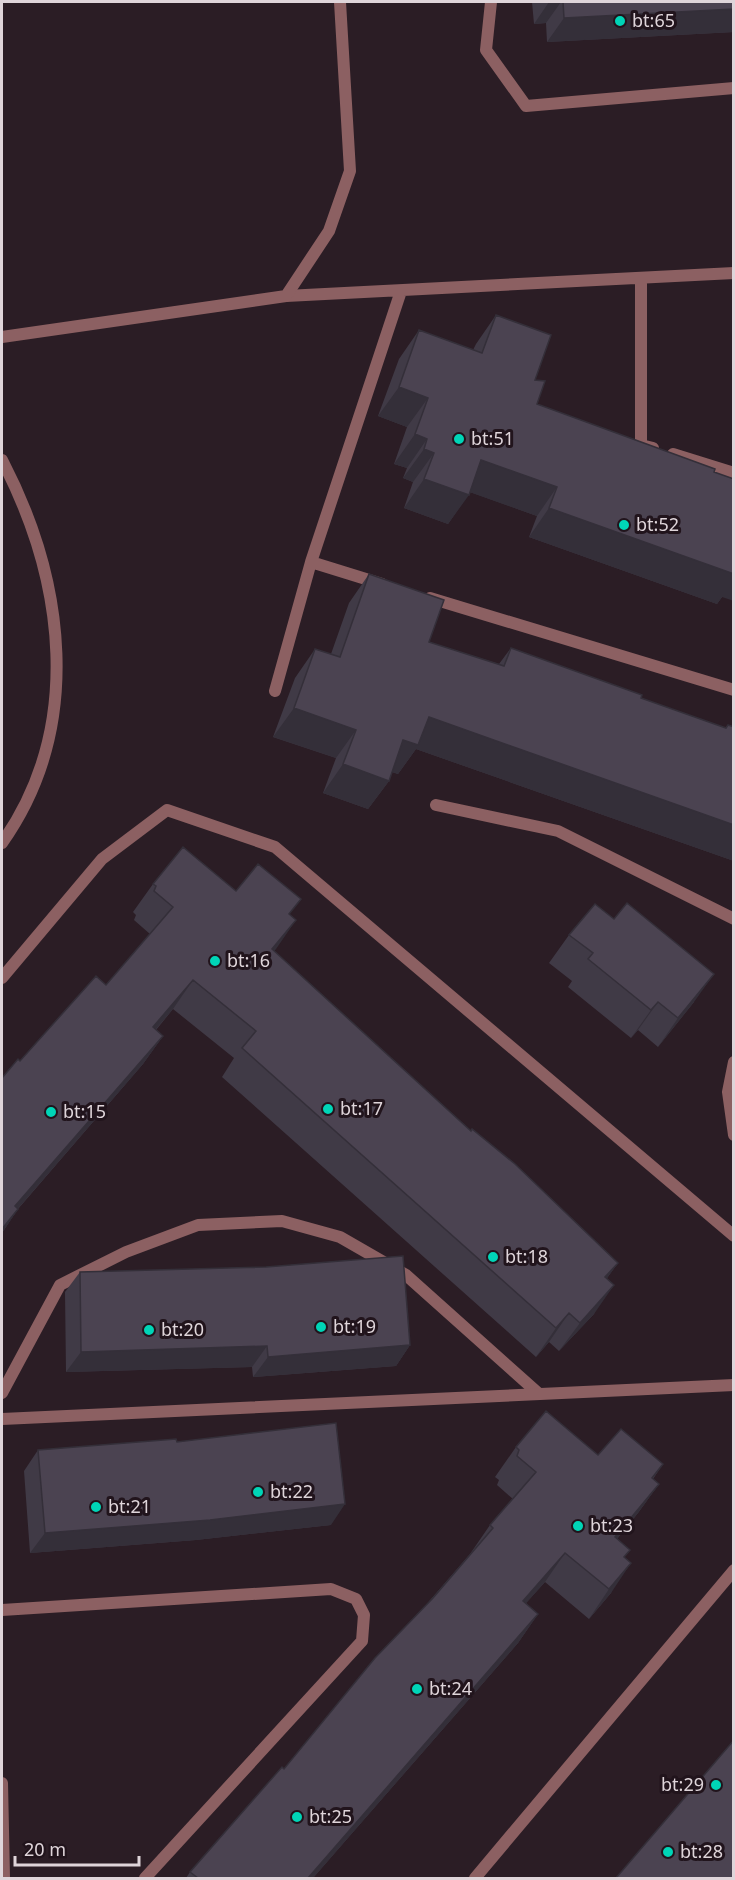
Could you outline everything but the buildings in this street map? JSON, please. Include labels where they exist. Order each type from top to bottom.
[{"type":"street","points":[[286,296],[329,231],[350,171],[340,2]]},
{"type":"street","points":[[491,2],[486,50],[526,106],[734,88]]},
{"type":"street","points":[[2,337],[286,296],[734,273]]},
{"type":"street","points":[[641,279],[641,445],[734,473]]},
{"type":"street","points":[[275,691],[311,562],[401,291]]},
{"type":"street","points":[[2,460],[39,546],[52,607],[58,668],[53,723],[39,774],[15,824],[2,843]]},
{"type":"street","points":[[311,562],[391,586]]},
{"type":"street","points":[[414,593],[734,690]]},
{"type":"street","points":[[436,805],[558,831],[734,919]]},
{"type":"street","points":[[2,978],[102,859],[167,810],[275,847],[734,1236]]},
{"type":"street","points":[[734,1062],[728,1092],[734,1135]]},
{"type":"street","points":[[2,1394],[60,1285],[126,1252],[198,1225],[282,1221],[340,1237],[406,1275],[537,1393]]},
{"type":"street","points":[[2,1419],[734,1385]]},
{"type":"street","points":[[475,1878],[734,1570]]},
{"type":"street","points":[[2,1610],[331,1589],[356,1599],[364,1615],[362,1641],[146,1878]]},
{"type":"street","points":[[2,1783],[4,1878]]},
{"type":"place","name":"bt:65","points":[[620,21]]},
{"type":"place","name":"bt:51","points":[[459,439]]},
{"type":"place","name":"bt:52","points":[[624,525]]},
{"type":"place","name":"bt:16","points":[[215,961]]},
{"type":"place","name":"bt:17","points":[[328,1109]]},
{"type":"place","name":"bt:15","points":[[51,1112]]},
{"type":"place","name":"bt:18","points":[[493,1257]]},
{"type":"place","name":"bt:19","points":[[321,1327]]},
{"type":"place","name":"bt:20","points":[[149,1330]]},
{"type":"place","name":"bt:22","points":[[258,1492]]},
{"type":"place","name":"bt:21","points":[[96,1507]]},
{"type":"place","name":"bt:23","points":[[578,1526]]},
{"type":"place","name":"bt:24","points":[[417,1689]]},
{"type":"place","name":"bt:29","points":[[716,1785]]},
{"type":"place","name":"bt:25","points":[[297,1817]]},
{"type":"place","name":"bt:28","points":[[668,1852]]}]
